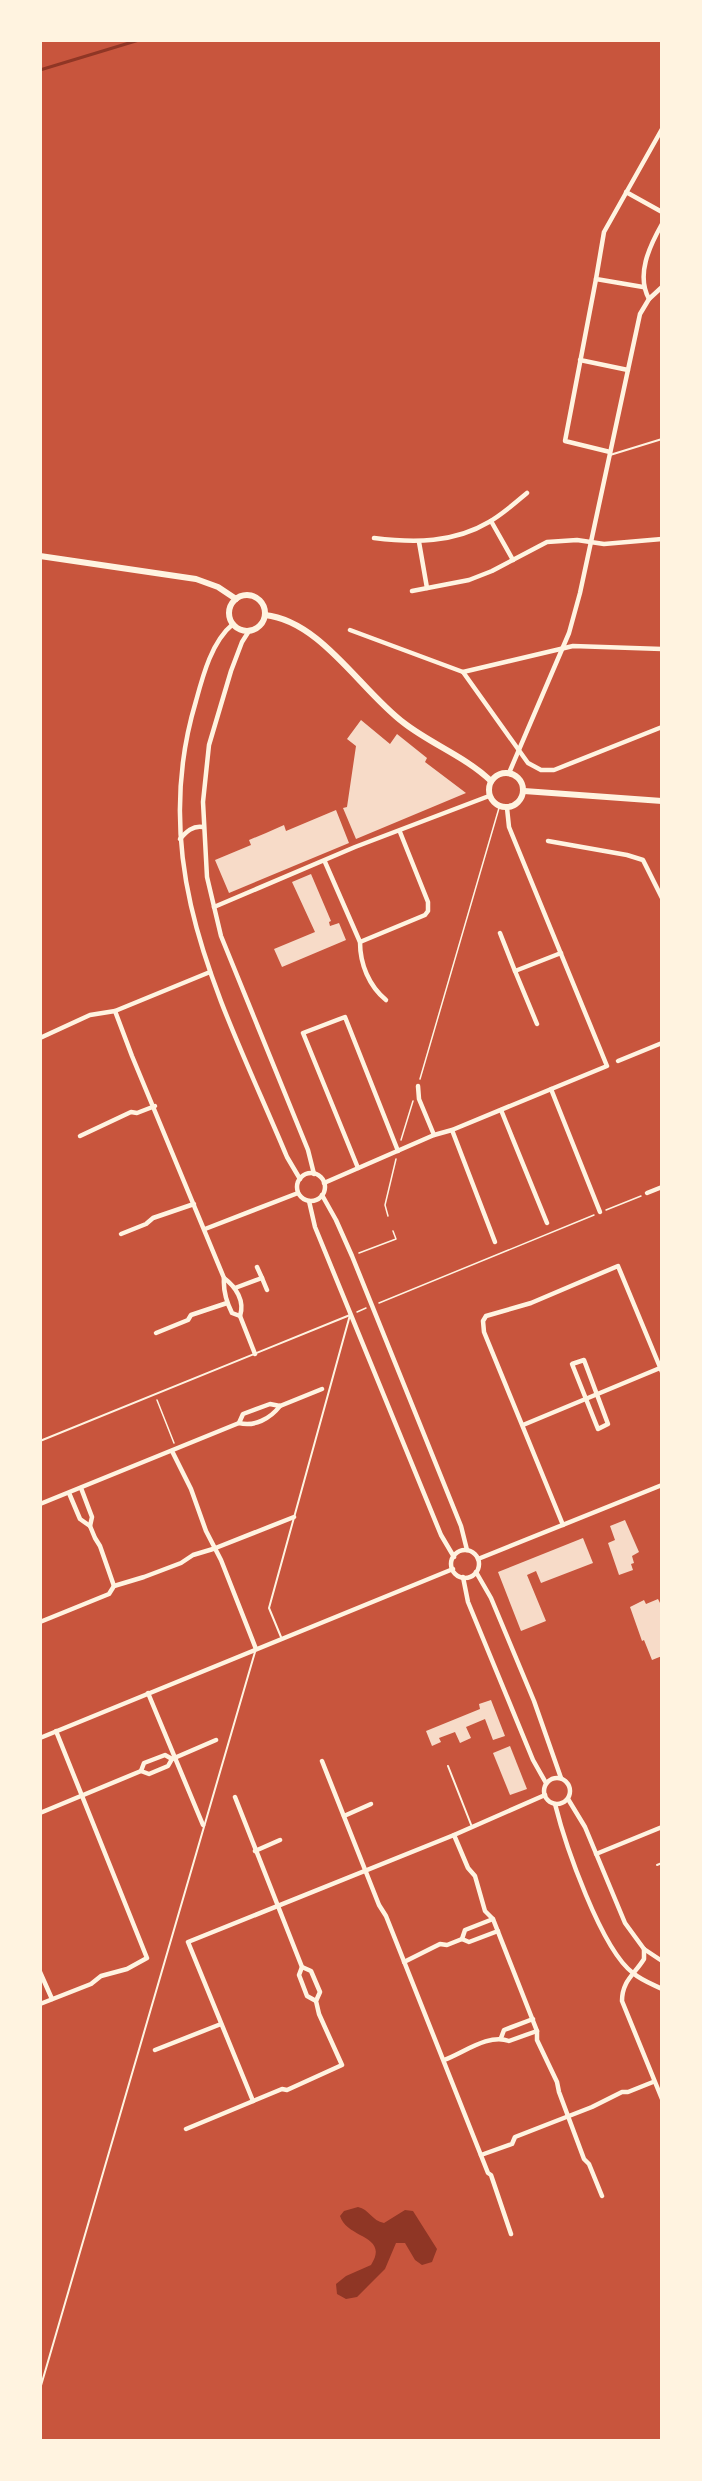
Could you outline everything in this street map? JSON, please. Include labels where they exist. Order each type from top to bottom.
[{"type":"street","points":[[609,454],[565,441],[604,232],[662,129]]},
{"type":"street","points":[[626,192],[662,212]]},
{"type":"street","points":[[649,299],[643,287],[643,275],[650,249],[662,225]]},
{"type":"street","points":[[596,279],[643,287]]},
{"type":"street","points":[[509,773],[561,650],[580,593],[640,314],[649,299],[662,287]]},
{"type":"street","points":[[580,360],[628,370]]},
{"type":"street","points":[[374,538],[419,542],[438,540],[473,530],[491,521],[527,493]]},
{"type":"street","points":[[491,521],[513,560]]},
{"type":"street","points":[[412,591],[468,580],[547,542],[563,540],[604,544],[662,539]]},
{"type":"street","points":[[419,542],[428,588]]},
{"type":"street","points":[[40,556],[196,579],[218,587],[236,599]]},
{"type":"street","points":[[249,631],[242,630],[233,624],[229,609],[236,599],[246,595],[255,597],[262,604],[265,615],[261,624],[249,631],[234,661],[215,718],[204,776],[203,827],[207,877],[221,936],[308,1150],[314,1174],[324,1183]]},
{"type":"street","points":[[265,615],[285,619],[306,631],[403,722],[491,782]]},
{"type":"street","points":[[233,624],[220,637],[202,679],[194,705],[181,774],[180,839],[190,909],[210,972],[286,1158],[300,1179]]},
{"type":"street","points":[[350,630],[463,672],[573,646],[662,649]]},
{"type":"street","points":[[463,672],[519,750],[535,768],[554,770],[662,727]]},
{"type":"street","points":[[509,773],[520,780],[524,791],[518,803],[503,807],[494,803],[489,796],[491,782],[498,775],[509,773]]},
{"type":"street","points":[[524,791],[662,801]]},
{"type":"street","points":[[214,907],[356,847],[489,796]]},
{"type":"street","points":[[324,1183],[434,1135],[452,1130],[607,1066],[503,807]]},
{"type":"street","points":[[180,839],[191,829],[198,826],[203,827]]},
{"type":"street","points":[[360,942],[424,915],[428,911],[428,902],[400,832]]},
{"type":"street","points":[[548,841],[643,860],[662,898]]},
{"type":"street","points":[[325,862],[360,942],[360,955],[371,983],[375,991],[386,1000]]},
{"type":"street","points":[[500,933],[537,1024]]},
{"type":"street","points":[[515,971],[561,953]]},
{"type":"street","points":[[40,1038],[90,1015],[115,1011],[210,972]]},
{"type":"street","points":[[115,1011],[135,1065],[224,1278],[223,1289],[227,1303],[232,1313],[240,1316]]},
{"type":"street","points":[[357,1168],[303,1034],[345,1017],[398,1151]]},
{"type":"street","points":[[618,1061],[662,1043]]},
{"type":"street","points":[[418,1086],[419,1099],[434,1135]]},
{"type":"street","points":[[551,1089],[600,1212]]},
{"type":"street","points":[[80,1136],[131,1112],[137,1113],[154,1106]]},
{"type":"street","points":[[501,1110],[548,1223]]},
{"type":"street","points":[[452,1130],[495,1242]]},
{"type":"street","points":[[314,1174],[306,1174],[300,1179],[297,1186],[302,1198],[309,1201],[318,1199],[322,1195],[324,1183]]},
{"type":"street","points":[[648,1193],[662,1187]]},
{"type":"street","points":[[205,1229],[298,1192]]},
{"type":"street","points":[[322,1195],[352,1256],[461,1526],[467,1550]]},
{"type":"street","points":[[309,1201],[315,1227],[350,1315],[441,1535],[453,1557],[453,1569]]},
{"type":"street","points":[[121,1234],[146,1224],[153,1218],[194,1204]]},
{"type":"street","points":[[523,1425],[661,1370],[618,1266],[531,1303],[486,1316],[483,1321],[484,1332],[563,1525]]},
{"type":"street","points":[[257,1267],[267,1290]]},
{"type":"street","points":[[224,1278],[235,1288],[243,1308],[240,1316],[255,1354]]},
{"type":"street","points":[[235,1288],[261,1278]]},
{"type":"street","points":[[156,1333],[188,1320],[191,1315],[227,1303]]},
{"type":"street","points":[[584,1360],[608,1424],[598,1429],[586,1399],[572,1364],[584,1360]]},
{"type":"street","points":[[40,1504],[238,1423],[248,1425],[272,1416],[280,1406],[322,1389]]},
{"type":"street","points":[[238,1423],[243,1414],[270,1404],[280,1406]]},
{"type":"street","points":[[174,1450],[256,1649]]},
{"type":"street","points":[[478,1559],[662,1485]]},
{"type":"street","points":[[81,1488],[92,1517],[90,1526]]},
{"type":"street","points":[[69,1493],[80,1519],[90,1526],[107,1561],[114,1586]]},
{"type":"street","points":[[40,1622],[109,1594],[114,1586],[181,1563],[193,1555],[294,1517]]},
{"type":"street","points":[[453,1557],[459,1551],[467,1550],[474,1553],[478,1559],[479,1566],[476,1572],[463,1577]]},
{"type":"street","points":[[40,1738],[453,1569]]},
{"type":"street","points":[[453,1569],[463,1577],[468,1602],[532,1760],[546,1783],[544,1795],[549,1802],[555,1804],[563,1803],[568,1799]]},
{"type":"street","points":[[476,1572],[491,1598],[530,1690],[554,1752],[561,1778],[570,1786],[568,1799],[585,1827],[622,1916],[644,1949],[662,1961]]},
{"type":"street","points":[[148,1693],[173,1758],[203,1825]]},
{"type":"street","points":[[40,2004],[91,1984],[101,1976],[127,1969],[147,1958],[56,1731]]},
{"type":"street","points":[[40,1813],[141,1771],[149,1774],[168,1766],[173,1758],[216,1740]]},
{"type":"street","points":[[141,1771],[144,1763],[165,1755],[173,1758]]},
{"type":"street","points":[[322,1761],[488,2173],[491,2175],[511,2234]]},
{"type":"street","points":[[546,1783],[553,1778],[561,1778]]},
{"type":"street","points":[[253,2102],[188,1942],[454,1835],[544,1795]]},
{"type":"street","points":[[186,2129],[282,2089],[287,2090],[342,2065],[335,2046],[328,2037],[316,2001],[320,1992],[311,1971],[302,1966],[235,1797]]},
{"type":"street","points":[[344,1816],[371,1804]]},
{"type":"street","points":[[555,1804],[563,1836],[596,1917],[616,1954],[632,1972],[662,1989]]},
{"type":"street","points":[[596,1854],[662,1827]]},
{"type":"street","points":[[454,1835],[468,1868],[475,1876],[485,1911],[493,1919],[498,1931],[533,2019],[537,2040],[557,2082],[568,2117],[602,2196]]},
{"type":"street","points":[[255,1851],[280,1840]]},
{"type":"street","points":[[462,1939],[465,1930],[493,1919]]},
{"type":"street","points":[[404,1962],[434,1947],[462,1939],[469,1942],[498,1931]]},
{"type":"street","points":[[644,1949],[644,1959],[632,1972],[624,1986],[622,2001],[653,2082],[662,2099]]},
{"type":"street","points":[[302,1966],[299,1975],[307,1996],[316,2001]]},
{"type":"street","points":[[40,1972],[52,1999]]},
{"type":"street","points":[[501,2038],[504,2030],[533,2019]]},
{"type":"street","points":[[155,2050],[221,2024]]},
{"type":"street","points":[[444,2060],[463,2053],[467,2049],[501,2038],[509,2041],[537,2031]]},
{"type":"street","points":[[481,2155],[512,2144],[516,2137],[568,2117],[622,2092],[628,2092],[653,2082]]},
{"type":"lane","points":[[609,454],[662,439]]},
{"type":"lane","points":[[40,1441],[350,1315]]},
{"type":"lane","points":[[282,1638],[269,1608],[350,1315]]},
{"type":"lane","points":[[40,2389],[256,1649]]},
{"type":"lane","points":[[448,1766],[472,1827]]},
{"type":"lane","points":[[657,1865],[662,1863]]},
{"type":"path","points":[[388,1216],[385,1205],[398,1151],[503,807]]},
{"type":"path","points":[[350,1315],[648,1193]]},
{"type":"path","points":[[352,1256],[396,1239],[393,1231]]},
{"type":"path","points":[[155,1395],[174,1450]]},
{"type":"shaded area","points":[[358,2207],[384,2223],[405,2210],[413,2211],[437,2249],[432,2262],[422,2265],[415,2260],[405,2243],[396,2243],[385,2269],[357,2297],[346,2299],[337,2294],[336,2284],[346,2276],[371,2265],[375,2255],[375,2248],[371,2242],[350,2229],[340,2216],[344,2211]]},
{"type":"building","points":[[361,720],[390,744],[397,734],[427,758],[425,762],[466,793],[356,839],[343,808],[347,807],[356,746],[347,739]]},
{"type":"building","points":[[336,810],[349,843],[229,893],[215,860],[251,845],[249,840],[284,825],[286,831]]},
{"type":"building","points":[[311,874],[331,921],[330,926],[339,923],[346,940],[282,967],[274,949],[315,932],[292,882]]},
{"type":"building","points":[[625,1520],[639,1552],[632,1556],[633,1570],[619,1575],[608,1543],[615,1540],[610,1526]]},
{"type":"building","points":[[583,1538],[593,1563],[541,1583],[536,1571],[527,1575],[546,1621],[521,1631],[498,1572]]},
{"type":"building","points":[[658,1599],[662,1607],[662,1656],[652,1660],[644,1640],[642,1641],[630,1607],[644,1600],[646,1604]]},
{"type":"building","points":[[491,1700],[505,1736],[493,1740],[485,1719],[466,1727],[471,1738],[460,1743],[455,1732],[439,1738],[441,1742],[432,1746],[426,1731],[480,1709],[479,1704]]},
{"type":"building","points":[[510,1746],[527,1789],[510,1795],[493,1753]]},
{"type":"waterway","points":[[40,70],[139,40]]}]
